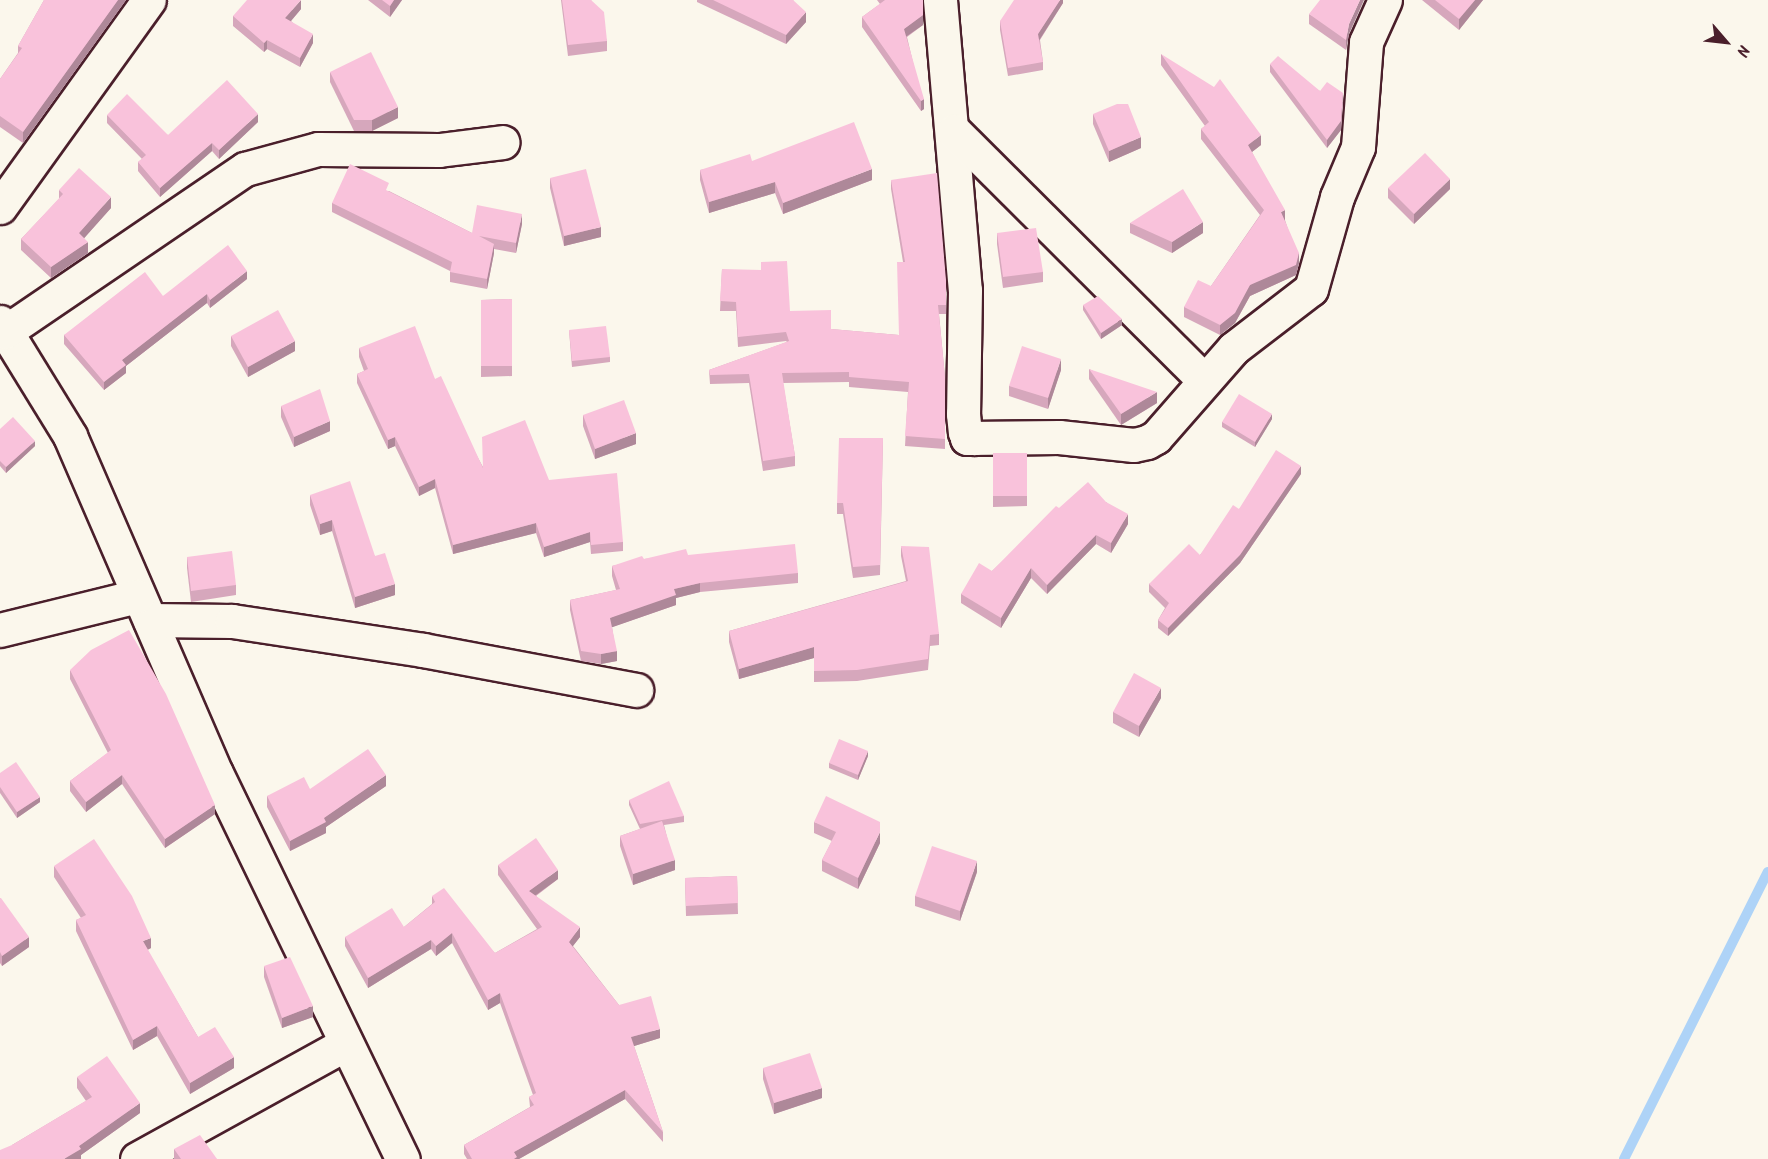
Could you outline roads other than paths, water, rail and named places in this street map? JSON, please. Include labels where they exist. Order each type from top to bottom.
[{"type":"street","points":[[0,207],[149,0]]},
{"type":"street","points":[[940,0],[954,131],[965,290],[963,414],[965,432],[974,438],[967,438],[976,438],[986,438],[1059,437],[1134,445],[1156,437],[1234,348],[1311,289],[1337,197],[1358,147],[1366,42],[1385,0]]},
{"type":"street","points":[[954,131],[1204,380]]},
{"type":"street","points":[[403,1159],[345,1044],[216,772],[70,436],[3,327],[245,169],[318,149],[440,150],[503,142]]},
{"type":"street","points":[[0,630],[143,608],[423,650],[636,690]]},
{"type":"street","points":[[137,1159],[345,1044]]},
{"type":"waterway","points":[[1624,1159],[1768,872]]}]
